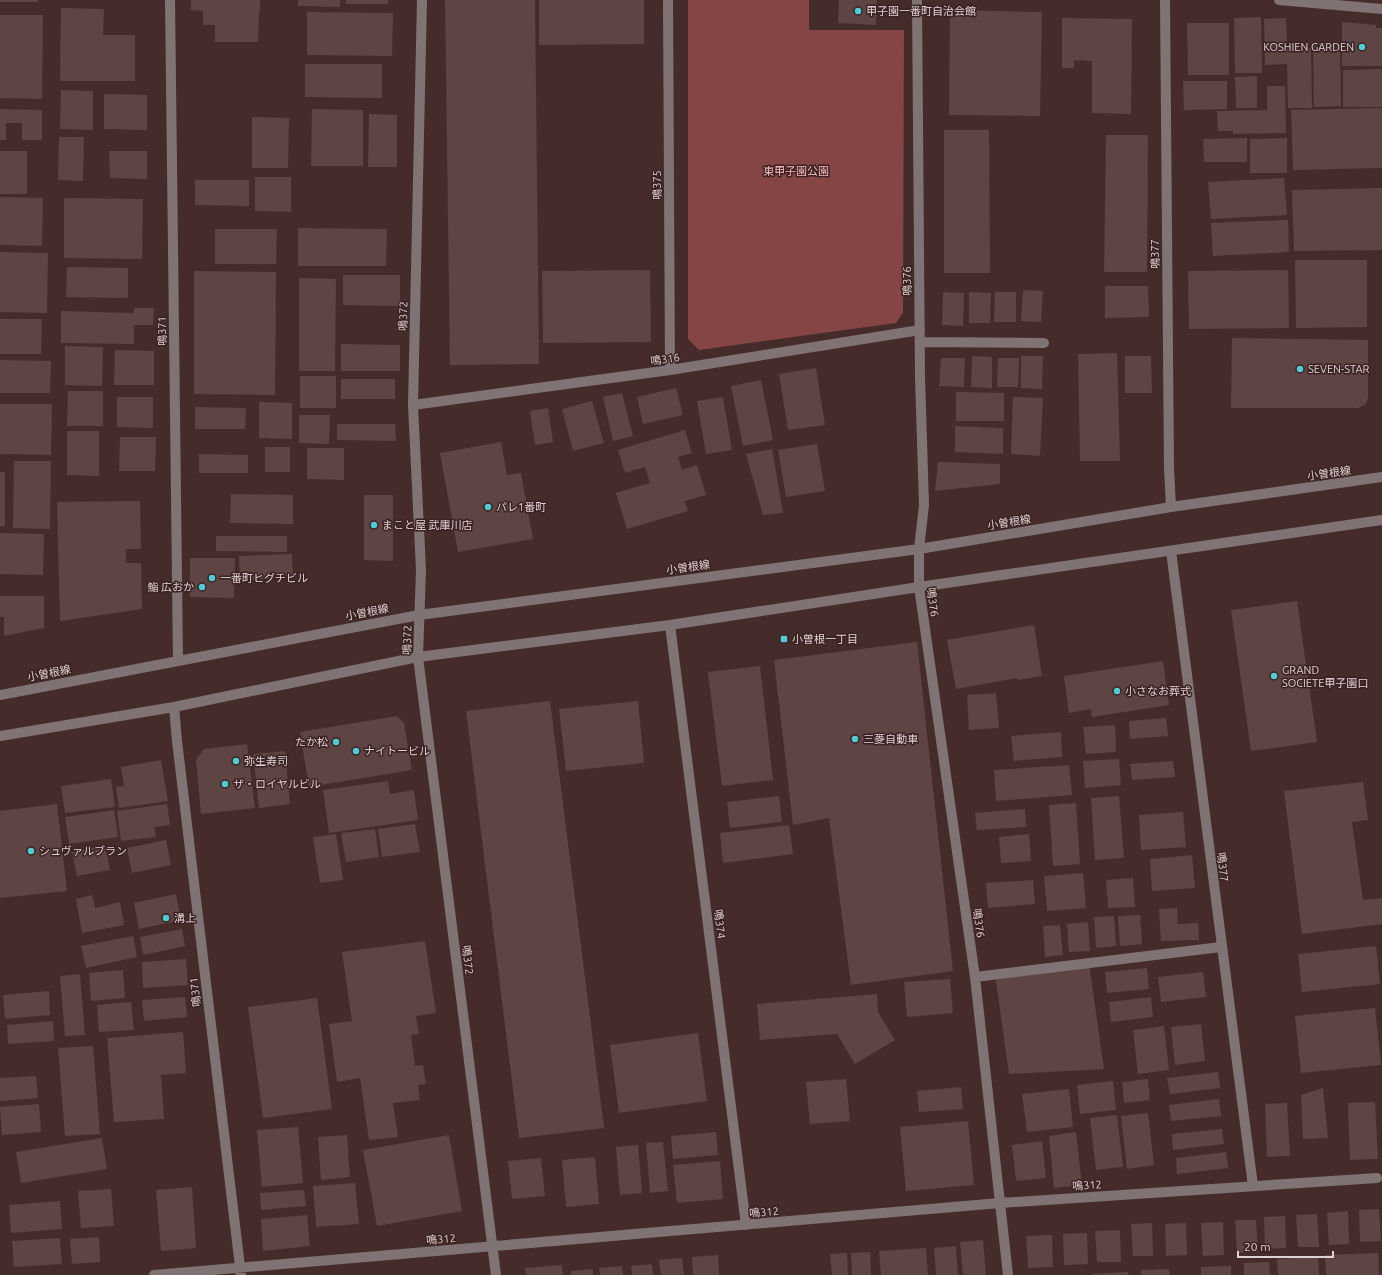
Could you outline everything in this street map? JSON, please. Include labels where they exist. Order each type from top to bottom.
[{"type":"street","name":"鳴371","points":[[170,0],[178,661]]},
{"type":"street","name":"鳴372","points":[[422,0],[413,405],[420,570],[418,657],[496,1275]]},
{"type":"street","name":"鳴375","points":[[668,0],[670,370]]},
{"type":"street","name":"鳴376","points":[[917,0],[920,342],[924,505],[919,549],[919,586],[974,977],[1008,1275]]},
{"type":"street","name":"鳴377","points":[[1165,0],[1169,460],[1171,507]]},
{"type":"street","points":[[1279,0],[1382,9]]},
{"type":"street","name":"鳴316","points":[[413,405],[670,370],[920,330]]},
{"type":"street","points":[[920,342],[1044,343]]},
{"type":"street","name":"小曽根線","points":[[0,695],[419,615],[919,549],[1171,507],[1382,477]]},
{"type":"street","points":[[0,736],[174,707],[418,657],[670,625],[919,586],[1382,520]]},
{"type":"street","name":"鳴377","points":[[1171,551],[1253,1186]]},
{"type":"street","name":"鳴374","points":[[670,625],[746,1225]]},
{"type":"street","name":"鳴371","points":[[174,707],[240,1271]]},
{"type":"street","points":[[974,977],[1222,947]]},
{"type":"street","name":"鳴312","points":[[154,1275],[240,1271],[492,1247],[1000,1203],[1377,1178]]},
{"type":"green space","name":"東甲子園公園","points":[[688,0],[809,0],[809,30],[904,30],[903,313],[896,323],[699,350],[688,339]]},
{"type":"building","points":[[0,0],[38,0],[38,2],[0,2]]},
{"type":"building","points":[[191,0],[260,0],[258,42],[215,42],[215,25],[203,25],[203,11],[191,10]]},
{"type":"building","points":[[298,0],[340,0],[340,7],[298,6]]},
{"type":"building","points":[[346,0],[388,0],[388,4],[346,4]]},
{"type":"building","points":[[445,0],[535,0],[539,364],[450,365]]},
{"type":"building","points":[[539,0],[644,0],[644,44],[539,45]]},
{"type":"building","name":"甲子園一番町自治会館","points":[[839,0],[877,0],[876,25],[838,23]]},
{"type":"building","points":[[61,8],[104,9],[103,35],[135,35],[135,81],[60,81]]},
{"type":"building","points":[[950,10],[1042,12],[1040,116],[949,115]]},
{"type":"building","points":[[307,12],[393,13],[392,56],[307,55]]},
{"type":"building","points":[[0,15],[43,15],[42,99],[0,98]]},
{"type":"building","points":[[1261,17],[1262,73],[1235,73],[1234,18]]},
{"type":"building","points":[[1062,18],[1132,19],[1131,114],[1092,113],[1092,61],[1074,60],[1074,68],[1062,68]]},
{"type":"building","points":[[1286,18],[1287,45],[1304,45],[1305,48],[1311,48],[1312,108],[1288,108],[1287,64],[1265,65],[1264,19]]},
{"type":"building","name":"KOSHIEN GARDEN","points":[[1342,22],[1376,25],[1376,28],[1382,28],[1382,66],[1342,66]]},
{"type":"building","points":[[1187,23],[1229,23],[1229,75],[1188,75]]},
{"type":"building","points":[[1330,42],[1330,47],[1340,47],[1341,106],[1314,107],[1313,43]]},
{"type":"building","points":[[305,64],[382,64],[382,98],[305,97]]},
{"type":"building","points":[[1382,69],[1382,107],[1343,107],[1343,70]]},
{"type":"building","points":[[1257,76],[1257,108],[1236,108],[1235,77]]},
{"type":"building","points":[[1183,81],[1227,81],[1227,109],[1184,110]]},
{"type":"building","points":[[1267,86],[1285,86],[1286,133],[1233,134],[1233,131],[1218,131],[1217,111],[1267,110]]},
{"type":"building","points":[[61,90],[93,91],[93,130],[60,129]]},
{"type":"building","points":[[104,94],[147,95],[147,130],[104,129]]},
{"type":"building","points":[[1382,108],[1382,168],[1293,170],[1291,110]]},
{"type":"building","points":[[0,109],[42,110],[42,140],[22,140],[22,123],[6,123],[6,140],[0,140]]},
{"type":"building","points":[[312,109],[363,110],[363,166],[311,166]]},
{"type":"building","points":[[369,114],[397,115],[397,167],[368,167]]},
{"type":"building","points":[[252,117],[289,118],[288,168],[252,168]]},
{"type":"building","points":[[944,130],[989,130],[990,273],[944,273]]},
{"type":"building","points":[[1106,135],[1148,135],[1147,272],[1104,272]]},
{"type":"building","points":[[59,137],[84,137],[83,181],[58,180]]},
{"type":"building","points":[[1247,138],[1247,162],[1204,162],[1203,139]]},
{"type":"building","points":[[1287,138],[1287,173],[1250,173],[1250,139]]},
{"type":"building","points":[[0,151],[27,151],[27,194],[0,194]]},
{"type":"building","points":[[109,151],[147,151],[147,179],[110,178]]},
{"type":"building","points":[[255,177],[291,177],[291,212],[255,211]]},
{"type":"building","points":[[1284,178],[1287,215],[1211,219],[1208,182]]},
{"type":"building","points":[[195,180],[249,180],[249,206],[195,205]]},
{"type":"building","points":[[1382,188],[1382,250],[1294,251],[1292,190]]},
{"type":"building","points":[[0,197],[43,198],[42,246],[0,245]]},
{"type":"building","points":[[64,198],[143,199],[142,259],[64,258]]},
{"type":"building","points":[[1288,220],[1289,252],[1213,256],[1211,223]]},
{"type":"building","points":[[298,228],[387,229],[386,266],[298,266]]},
{"type":"building","points":[[215,229],[277,229],[276,264],[215,264]]},
{"type":"building","points":[[0,252],[48,253],[47,313],[0,312]]},
{"type":"building","points":[[1295,260],[1367,260],[1367,327],[1296,328]]},
{"type":"building","points":[[67,267],[128,268],[128,298],[66,297]]},
{"type":"building","points":[[650,270],[651,342],[543,343],[542,271]]},
{"type":"building","points":[[1288,270],[1289,328],[1189,329],[1188,271]]},
{"type":"building","points":[[194,271],[276,272],[275,395],[194,394]]},
{"type":"building","points":[[343,275],[400,275],[400,306],[343,305]]},
{"type":"building","points":[[299,278],[336,279],[335,371],[299,371]]},
{"type":"building","points":[[1105,286],[1148,286],[1149,317],[1105,318]]},
{"type":"building","points":[[1023,290],[1043,291],[1041,322],[1021,321]]},
{"type":"building","points":[[943,292],[964,293],[963,326],[942,325]]},
{"type":"building","points":[[969,292],[991,293],[990,323],[969,323]]},
{"type":"building","points":[[995,292],[1016,292],[1016,322],[994,322]]},
{"type":"building","points":[[134,308],[154,308],[153,325],[134,325],[134,344],[61,343],[61,311],[134,313]]},
{"type":"building","points":[[0,319],[42,319],[41,354],[0,354]]},
{"type":"building","name":"SEVEN-STAR","points":[[1232,338],[1368,340],[1368,398],[1366,404],[1358,408],[1231,408]]},
{"type":"building","points":[[341,344],[400,345],[400,371],[341,371]]},
{"type":"building","points":[[65,346],[103,347],[102,386],[65,385]]},
{"type":"building","points":[[115,350],[154,351],[154,385],[114,385]]},
{"type":"building","points":[[1117,353],[1120,461],[1080,461],[1078,354]]},
{"type":"building","points":[[972,356],[992,357],[992,388],[971,387]]},
{"type":"building","points":[[1021,356],[1043,356],[1042,389],[1021,388]]},
{"type":"building","points":[[1125,356],[1151,356],[1152,393],[1125,393]]},
{"type":"building","points":[[941,358],[965,358],[964,387],[939,386]]},
{"type":"building","points":[[998,358],[1019,358],[1018,387],[997,387]]},
{"type":"building","points":[[0,360],[51,361],[50,393],[0,393]]},
{"type":"building","points":[[816,368],[825,425],[788,430],[779,374]]},
{"type":"building","points":[[300,376],[336,376],[336,408],[300,408]]},
{"type":"building","points":[[341,379],[395,379],[395,399],[341,399]]},
{"type":"building","points":[[761,380],[773,440],[743,446],[731,386]]},
{"type":"building","points":[[676,388],[683,415],[643,424],[637,397]]},
{"type":"building","points":[[68,391],[103,391],[103,426],[67,426]]},
{"type":"building","points":[[956,392],[1004,393],[1004,421],[956,421]]},
{"type":"building","points":[[622,393],[633,436],[613,441],[603,397]]},
{"type":"building","points":[[117,397],[153,397],[153,428],[117,427]]},
{"type":"building","points":[[723,397],[732,450],[706,454],[697,401]]},
{"type":"building","points":[[1013,397],[1043,398],[1040,456],[1011,454]]},
{"type":"building","points":[[592,401],[604,443],[573,451],[562,409]]},
{"type":"building","points":[[259,402],[292,403],[292,439],[259,438]]},
{"type":"building","points":[[0,404],[52,404],[51,455],[0,454]]},
{"type":"building","points":[[195,407],[246,408],[245,429],[195,429]]},
{"type":"building","points":[[548,408],[553,442],[535,445],[530,411]]},
{"type":"building","points":[[299,415],[330,415],[329,444],[299,443]]},
{"type":"building","points":[[337,424],[395,424],[396,441],[337,440]]},
{"type":"building","points":[[955,426],[1003,428],[1003,454],[955,452]]},
{"type":"building","points":[[685,430],[692,453],[678,457],[682,470],[697,465],[706,495],[685,501],[688,511],[627,529],[616,493],[650,483],[645,467],[625,473],[618,450]]},
{"type":"building","points":[[67,431],[99,431],[99,476],[67,475]]},
{"type":"building","points":[[120,437],[156,437],[155,471],[119,471]]},
{"type":"building","name":"パレ1番町","points":[[501,442],[507,475],[521,473],[533,539],[458,552],[440,453]]},
{"type":"building","points":[[817,444],[825,491],[786,497],[778,450]]},
{"type":"building","points":[[265,447],[290,447],[290,472],[265,472]]},
{"type":"building","points":[[307,448],[344,448],[344,480],[307,479]]},
{"type":"building","points":[[772,449],[783,513],[763,515],[746,454]]},
{"type":"building","points":[[199,454],[248,455],[248,473],[199,473]]},
{"type":"building","points":[[14,461],[51,461],[50,529],[13,528]]},
{"type":"building","points":[[938,462],[1000,464],[1000,484],[935,491]]},
{"type":"building","points":[[0,472],[5,472],[5,526],[0,526]]},
{"type":"building","points":[[231,494],[293,495],[293,524],[230,523]]},
{"type":"building","points":[[364,495],[393,495],[393,561],[364,560]]},
{"type":"building","points":[[140,501],[141,549],[126,549],[126,563],[141,563],[142,609],[60,621],[57,502]]},
{"type":"building","points":[[0,533],[44,534],[43,575],[0,574]]},
{"type":"building","points":[[216,536],[287,536],[287,552],[216,551]]},
{"type":"building","points":[[292,554],[293,578],[240,580],[239,556]]},
{"type":"building","name":"一番町ヒグチビル","points":[[190,558],[235,558],[234,598],[190,597]]},
{"type":"building","points":[[0,596],[44,596],[44,628],[4,636],[4,617],[0,617]]},
{"type":"building","name":"GRAND SOCIETE甲子園口","points":[[1297,601],[1317,742],[1251,751],[1231,610]]},
{"type":"building","points":[[1034,625],[1042,676],[1018,680],[1017,678],[956,689],[947,640]]},
{"type":"building","name":"三菱自動車","points":[[917,642],[953,971],[851,985],[829,818],[793,825],[774,660]]},
{"type":"building","name":"小さなお葬式","points":[[1163,661],[1169,705],[1092,717],[1091,709],[1069,713],[1064,676]]},
{"type":"building","points":[[760,666],[773,780],[722,786],[708,672]]},
{"type":"building","points":[[996,693],[999,728],[969,730],[967,695]]},
{"type":"building","points":[[550,701],[604,1128],[519,1138],[466,711]]},
{"type":"building","points":[[638,701],[644,763],[566,771],[559,709]]},
{"type":"building","name":"ナイトービル","points":[[397,716],[404,723],[412,770],[309,787],[300,732]]},
{"type":"building","points":[[1166,718],[1168,736],[1130,739],[1129,721]]},
{"type":"building","points":[[1115,725],[1116,752],[1086,754],[1083,727]]},
{"type":"building","points":[[1061,732],[1062,757],[1014,761],[1011,736]]},
{"type":"building","name":"ザ・ロイヤルビル","points":[[247,744],[255,808],[201,814],[196,760],[204,749]]},
{"type":"building","points":[[285,751],[290,804],[259,808],[253,754]]},
{"type":"building","points":[[1119,759],[1121,785],[1085,788],[1083,761]]},
{"type":"building","points":[[161,760],[168,801],[119,808],[116,787],[124,786],[121,767]]},
{"type":"building","points":[[1173,761],[1175,777],[1132,780],[1130,764]]},
{"type":"building","points":[[1069,765],[1072,795],[996,801],[994,770]]},
{"type":"building","points":[[111,779],[115,807],[65,813],[61,786]]},
{"type":"building","points":[[388,781],[390,794],[414,790],[418,820],[329,833],[323,790]]},
{"type":"building","points":[[1363,782],[1368,820],[1352,822],[1363,900],[1382,898],[1382,924],[1302,934],[1284,791]]},
{"type":"building","points":[[779,796],[782,822],[730,828],[727,802]]},
{"type":"building","points":[[1119,796],[1124,858],[1095,860],[1091,798]]},
{"type":"building","points":[[1076,803],[1080,864],[1053,866],[1049,805]]},
{"type":"building","name":"シュヴァルブラン","points":[[57,804],[67,891],[0,898],[0,811]]},
{"type":"building","points":[[167,804],[170,825],[154,827],[156,837],[121,841],[117,811]]},
{"type":"building","points":[[1025,809],[1026,827],[977,830],[975,813]]},
{"type":"building","points":[[114,810],[118,837],[69,844],[65,817]]},
{"type":"building","points":[[1183,812],[1186,847],[1141,850],[1139,815]]},
{"type":"building","points":[[415,824],[420,852],[382,857],[378,829]]},
{"type":"building","points":[[789,825],[793,854],[723,863],[720,833]]},
{"type":"building","points":[[375,829],[379,857],[346,862],[341,833]]},
{"type":"building","points":[[336,834],[343,880],[320,883],[313,837]]},
{"type":"building","points":[[1029,834],[1031,861],[1001,863],[999,837]]},
{"type":"building","points":[[166,840],[171,865],[132,873],[127,848]]},
{"type":"building","points":[[105,845],[110,870],[77,876],[72,852]]},
{"type":"building","points":[[1192,855],[1195,888],[1152,891],[1150,859]]},
{"type":"building","points":[[1083,873],[1086,908],[1047,911],[1044,876]]},
{"type":"building","points":[[1133,878],[1135,907],[1108,908],[1106,880]]},
{"type":"building","points":[[1033,880],[1035,904],[988,908],[986,883]]},
{"type":"building","points":[[176,894],[181,920],[139,929],[134,903]]},
{"type":"building","points":[[92,895],[95,908],[120,902],[124,925],[82,933],[76,899]]},
{"type":"building","points":[[1177,908],[1178,924],[1198,923],[1199,940],[1161,941],[1159,909]]},
{"type":"building","points":[[1140,915],[1142,944],[1120,946],[1118,916]]},
{"type":"building","points":[[1114,916],[1116,946],[1096,948],[1094,917]]},
{"type":"building","points":[[1088,922],[1090,951],[1069,952],[1067,924]]},
{"type":"building","points":[[1060,925],[1063,955],[1045,957],[1043,926]]},
{"type":"building","points":[[182,929],[185,946],[143,955],[140,937]]},
{"type":"building","points":[[133,936],[137,957],[86,968],[81,946]]},
{"type":"building","points":[[425,941],[436,1013],[416,1016],[419,1034],[411,1035],[415,1066],[423,1065],[426,1084],[418,1085],[420,1100],[393,1103],[398,1137],[369,1140],[360,1078],[337,1082],[329,1024],[352,1021],[342,952]]},
{"type":"building","points":[[1376,946],[1380,984],[1302,992],[1298,954]]},
{"type":"building","points":[[186,959],[188,985],[143,988],[142,962]]},
{"type":"building","points":[[1089,963],[1104,1069],[1009,1074],[995,974]]},
{"type":"building","points":[[1147,968],[1149,989],[1107,993],[1105,972]]},
{"type":"building","points":[[123,970],[125,998],[91,1001],[89,973]]},
{"type":"building","points":[[1203,972],[1206,997],[1161,1002],[1158,977]]},
{"type":"building","points":[[80,974],[85,1035],[65,1036],[60,976]]},
{"type":"building","points":[[950,979],[953,1013],[907,1017],[904,982]]},
{"type":"building","points":[[49,991],[50,1015],[5,1019],[3,995]]},
{"type":"building","points":[[877,994],[878,1012],[895,1040],[855,1064],[837,1034],[760,1040],[757,1004]]},
{"type":"building","points":[[185,997],[187,1017],[144,1021],[142,1000]]},
{"type":"building","points":[[1151,997],[1153,1017],[1111,1022],[1109,1002]]},
{"type":"building","points":[[317,998],[332,1109],[263,1118],[248,1007]]},
{"type":"building","points":[[131,1002],[134,1030],[99,1032],[97,1005]]},
{"type":"building","points":[[1375,1008],[1381,1065],[1301,1073],[1295,1016]]},
{"type":"building","points":[[53,1021],[54,1041],[8,1044],[7,1025]]},
{"type":"building","points":[[1201,1024],[1205,1061],[1175,1065],[1171,1027]]},
{"type":"building","points":[[1164,1026],[1169,1070],[1138,1074],[1133,1030]]},
{"type":"building","points":[[183,1032],[186,1073],[161,1075],[164,1119],[114,1122],[107,1038]]},
{"type":"building","points":[[698,1033],[707,1101],[619,1113],[610,1045]]},
{"type":"building","points":[[93,1046],[100,1134],[65,1136],[58,1048]]},
{"type":"building","points":[[1218,1072],[1220,1088],[1170,1094],[1167,1078]]},
{"type":"building","points":[[36,1076],[38,1098],[0,1101],[0,1078]]},
{"type":"building","points":[[846,1079],[850,1121],[810,1124],[806,1082]]},
{"type":"building","points":[[1148,1079],[1150,1100],[1124,1103],[1122,1082]]},
{"type":"building","points":[[1113,1081],[1116,1110],[1080,1114],[1077,1085]]},
{"type":"building","points":[[961,1087],[963,1109],[919,1112],[917,1091]]},
{"type":"building","points":[[1323,1088],[1328,1138],[1303,1139],[1301,1095]]},
{"type":"building","points":[[1069,1089],[1073,1127],[1027,1132],[1022,1094]]},
{"type":"building","points":[[1219,1099],[1221,1116],[1171,1121],[1169,1105]]},
{"type":"building","points":[[1375,1102],[1378,1159],[1350,1160],[1348,1103]]},
{"type":"building","points":[[1287,1103],[1290,1156],[1267,1157],[1265,1104]]},
{"type":"building","points":[[39,1104],[41,1132],[2,1135],[0,1107]]},
{"type":"building","points":[[1148,1113],[1154,1165],[1127,1169],[1121,1116]]},
{"type":"building","points":[[1117,1115],[1123,1167],[1096,1170],[1090,1118]]},
{"type":"building","points":[[968,1121],[974,1185],[906,1191],[900,1127]]},
{"type":"building","points":[[298,1127],[303,1183],[262,1187],[257,1130]]},
{"type":"building","points":[[1222,1129],[1224,1144],[1173,1150],[1172,1134]]},
{"type":"building","points":[[716,1132],[718,1155],[673,1159],[671,1136]]},
{"type":"building","points":[[1076,1132],[1082,1185],[1054,1188],[1049,1136]]},
{"type":"building","points":[[347,1135],[350,1177],[321,1180],[318,1137]]},
{"type":"building","points":[[449,1135],[462,1211],[377,1226],[363,1150]]},
{"type":"building","points":[[102,1138],[107,1169],[21,1183],[16,1152]]},
{"type":"building","points":[[1042,1141],[1046,1178],[1016,1181],[1012,1145]]},
{"type":"building","points":[[663,1142],[668,1191],[650,1193],[646,1143]]},
{"type":"building","points":[[638,1145],[642,1193],[620,1195],[616,1147]]},
{"type":"building","points":[[1226,1152],[1228,1168],[1177,1174],[1176,1158]]},
{"type":"building","points":[[595,1157],[599,1204],[566,1207],[562,1160]]},
{"type":"building","points":[[541,1158],[545,1196],[512,1199],[508,1161]]},
{"type":"building","points":[[720,1161],[723,1199],[677,1203],[673,1165]]},
{"type":"building","points":[[355,1183],[359,1224],[316,1227],[313,1186]]},
{"type":"building","points":[[192,1187],[196,1248],[161,1251],[156,1190]]},
{"type":"building","points":[[111,1189],[114,1226],[81,1228],[78,1191]]},
{"type":"building","points":[[304,1190],[306,1206],[261,1210],[260,1193]]},
{"type":"building","points":[[60,1201],[62,1229],[11,1233],[9,1205]]},
{"type":"building","points":[[1379,1209],[1381,1241],[1360,1242],[1359,1210]]},
{"type":"building","points":[[1348,1211],[1349,1244],[1329,1245],[1327,1213]]},
{"type":"building","points":[[1317,1214],[1319,1247],[1298,1247],[1296,1215]]},
{"type":"building","points":[[307,1215],[310,1246],[263,1251],[261,1219]]},
{"type":"building","points":[[1285,1216],[1286,1248],[1265,1249],[1264,1217]]},
{"type":"building","points":[[1235,1220],[1256,1220],[1258,1252],[1237,1253]]},
{"type":"building","points":[[1223,1222],[1224,1255],[1203,1256],[1201,1223]]},
{"type":"building","points":[[1152,1223],[1153,1256],[1133,1256],[1131,1224]]},
{"type":"building","points":[[1186,1223],[1187,1255],[1166,1256],[1165,1224]]},
{"type":"building","points":[[1120,1230],[1121,1262],[1097,1262],[1095,1231]]},
{"type":"building","points":[[1087,1233],[1088,1264],[1064,1265],[1063,1234]]},
{"type":"building","points":[[1052,1235],[1053,1267],[1028,1268],[1026,1236]]},
{"type":"building","points":[[99,1237],[100,1262],[72,1264],[70,1239]]},
{"type":"building","points":[[60,1238],[62,1264],[14,1267],[12,1241]]},
{"type":"building","points":[[983,1240],[986,1275],[963,1275],[960,1242]]},
{"type":"building","points":[[956,1246],[958,1275],[936,1275],[934,1248]]},
{"type":"building","points":[[926,1248],[928,1275],[881,1275],[879,1251]]},
{"type":"building","points":[[870,1252],[871,1275],[852,1275],[851,1253]]},
{"type":"building","points":[[847,1253],[848,1275],[832,1275],[830,1254]]},
{"type":"building","points":[[1378,1253],[1379,1275],[1326,1275],[1325,1255]]},
{"type":"building","points":[[718,1255],[719,1275],[693,1275],[692,1257]]},
{"type":"building","points":[[1318,1257],[1319,1275],[1278,1275],[1277,1259]]},
{"type":"building","points":[[682,1258],[684,1275],[661,1275],[659,1260]]},
{"type":"building","points":[[1269,1262],[1270,1275],[1244,1275],[1244,1263]]},
{"type":"building","points":[[652,1264],[653,1275],[632,1275],[631,1266]]},
{"type":"building","points":[[562,1265],[563,1275],[526,1275],[525,1268]]},
{"type":"building","points":[[622,1266],[623,1275],[600,1275],[599,1268]]},
{"type":"building","points":[[1231,1266],[1231,1275],[1201,1275],[1201,1267]]},
{"type":"building","points":[[593,1269],[593,1275],[571,1275],[571,1271]]},
{"type":"building","points":[[1169,1269],[1170,1275],[1141,1275],[1141,1270]]},
{"type":"building","points":[[1128,1272],[1129,1275],[1093,1275],[1093,1274]]},
{"type":"place","name":"甲子園一番町自治会館","points":[[858,11]]},
{"type":"place","name":"KOSHIEN GARDEN","points":[[1362,47]]},
{"type":"place","name":"SEVEN-STAR","points":[[1300,369]]},
{"type":"place","name":"パレ1番町","points":[[488,507]]},
{"type":"place","name":"まこと屋 武庫川店","points":[[374,525]]},
{"type":"place","name":"一番町ヒグチビル","points":[[212,578]]},
{"type":"place","name":"鮨 広おか","points":[[202,587]]},
{"type":"place","name":"小曽根一丁目","points":[[784,639]]},
{"type":"place","name":"GRAND SOCIETE甲子園口","points":[[1274,676]]},
{"type":"place","name":"小さなお葬式","points":[[1117,691]]},
{"type":"place","name":"三菱自動車","points":[[855,739]]},
{"type":"place","name":"たか松","points":[[336,742]]},
{"type":"place","name":"ナイトービル","points":[[356,751]]},
{"type":"place","name":"弥生寿司","points":[[236,761]]},
{"type":"place","name":"ザ・ロイヤルビル","points":[[225,784]]},
{"type":"place","name":"シュヴァルブラン","points":[[31,851]]},
{"type":"place","name":"溝上","points":[[166,918]]}]
